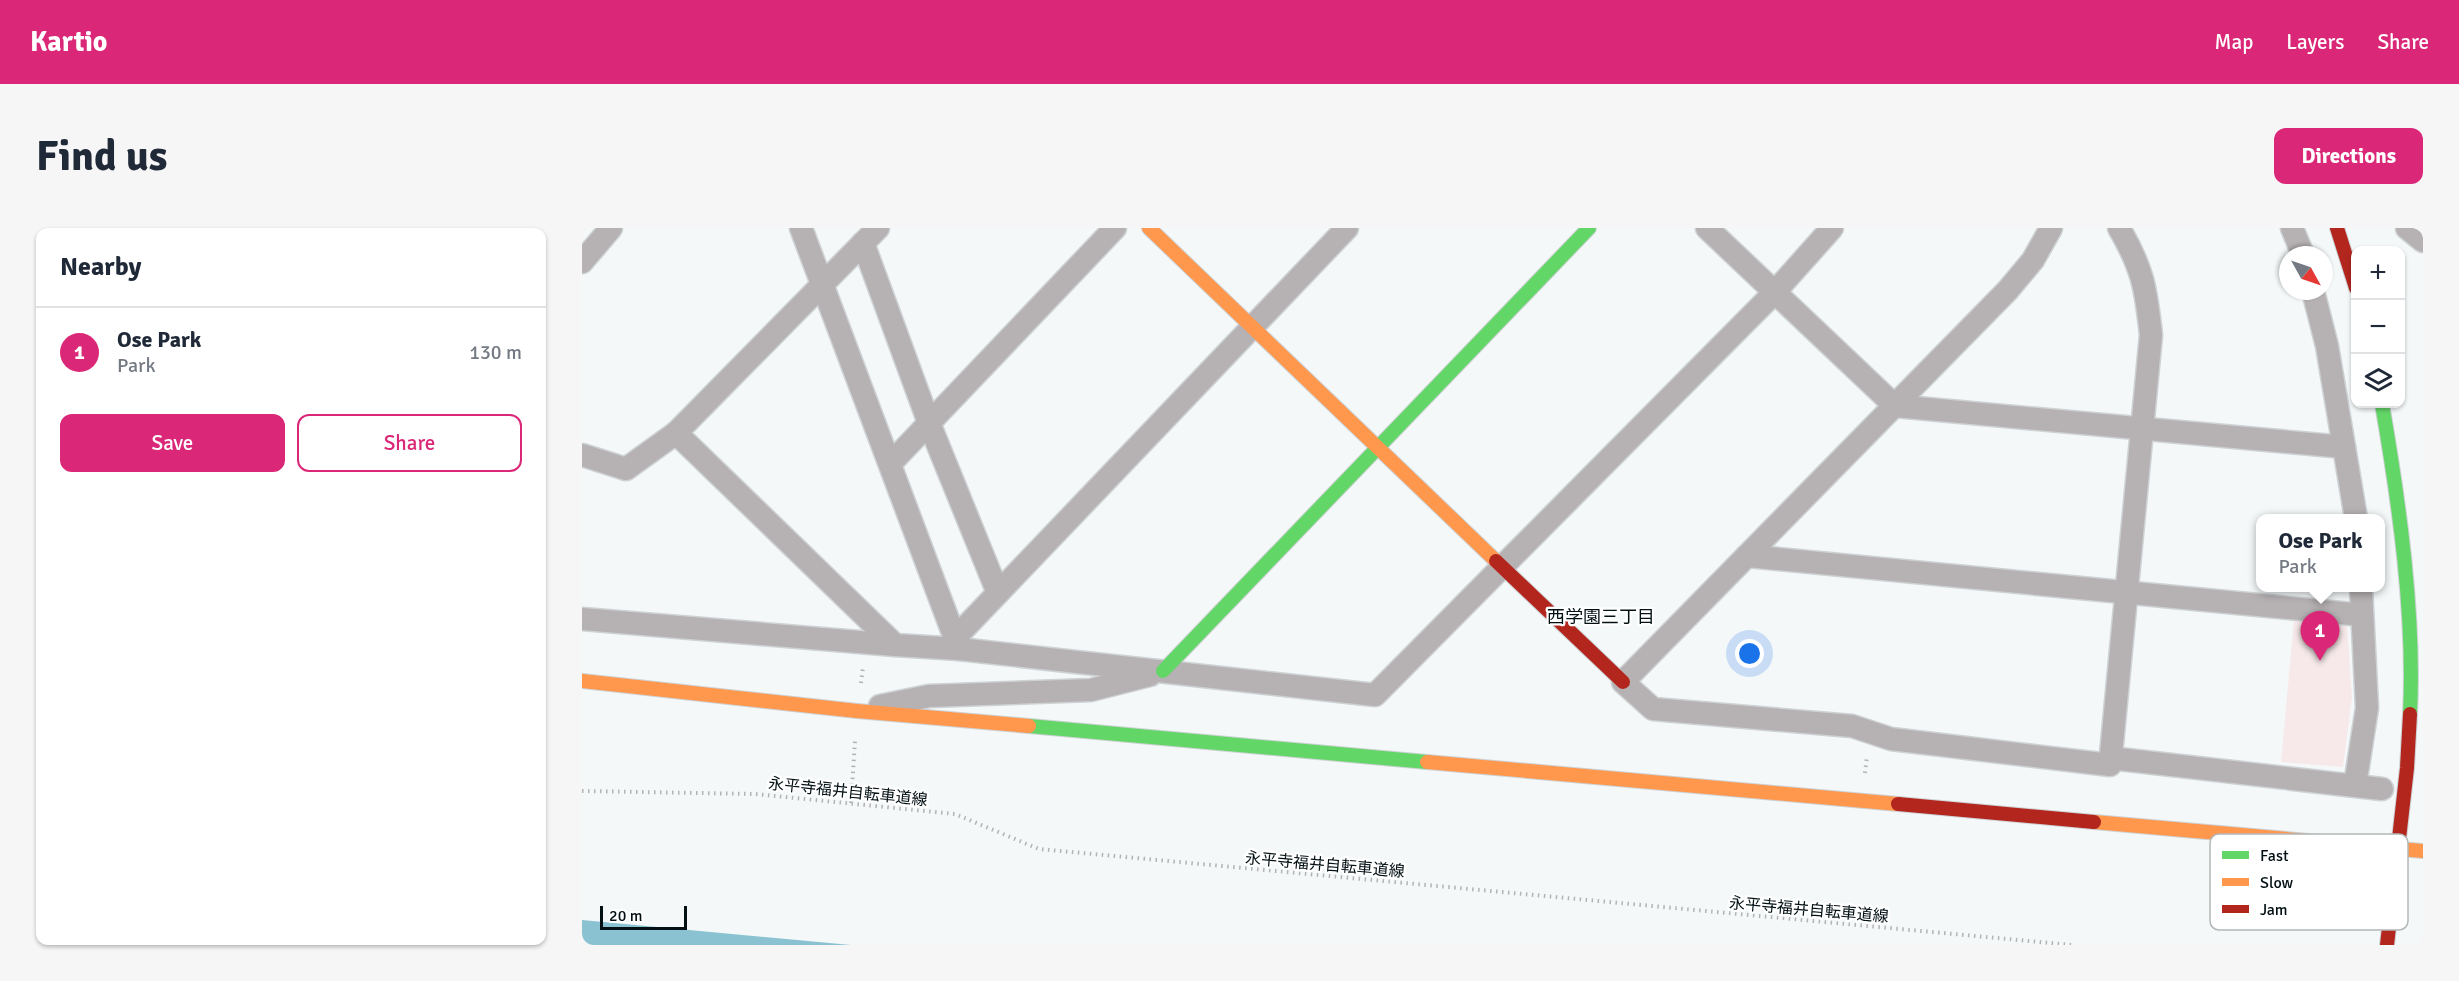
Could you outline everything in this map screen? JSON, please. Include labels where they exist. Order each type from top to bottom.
[{"type":"street","points":[[582,262],[610,228]]},
{"type":"street","points":[[801,228],[958,643]]},
{"type":"street","points":[[891,463],[1115,228]]},
{"type":"street","points":[[1149,228],[1653,710],[1852,726],[1891,739],[2110,765],[2151,334],[2146,286],[2134,253],[2120,228]]},
{"type":"street","points":[[958,643],[998,593],[1347,228]]},
{"type":"street","points":[[857,711],[928,696],[1091,690],[1163,671],[1589,228]]},
{"type":"street","points":[[1707,228],[1895,406],[2344,447]]},
{"type":"street","points":[[582,619],[895,645],[958,643],[1163,671],[1375,695],[1774,292],[1832,228]]},
{"type":"street","points":[[1623,682],[2008,290],[2033,260],[2051,228]]},
{"type":"street","points":[[2292,228],[2299,246]]},
{"type":"street","points":[[2337,228],[2351,275]]},
{"type":"street","points":[[2407,228],[2423,241]]},
{"type":"street","points":[[582,455],[626,469],[676,433],[870,236],[929,423],[998,593]]},
{"type":"street","points":[[2315,300],[2327,346],[2355,514]]},
{"type":"street","points":[[2383,408],[2394,472],[2412,672],[2407,768],[2399,834]]},
{"type":"street","points":[[676,433],[895,645]]},
{"type":"street","points":[[1747,556],[2362,615]]},
{"type":"street","points":[[2355,785],[2367,708],[2361,592]]},
{"type":"street","points":[[582,681],[857,711],[1862,802],[2210,837]]},
{"type":"street","points":[[2110,758],[2382,789]]},
{"type":"street","points":[[2408,853],[2423,851]]},
{"type":"street","points":[[2387,945],[2388,930]]},
{"type":"path","points":[[851,803],[857,711],[867,642]]},
{"type":"path","points":[[1862,802],[1870,732]]},
{"type":"path","name":"永平寺福井自転車道線","points":[[582,791],[755,794],[851,803],[955,814],[1039,849],[2072,945]]},
{"type":"shaded area","points":[[2294,620],[2347,626],[2352,697],[2343,767],[2281,762]]},
{"type":"water","points":[[582,920],[851,945],[582,945]]},
{"type":"traffic: fast","points":[[1163,671],[1589,228]]},
{"type":"traffic: fast","points":[[2383,408],[2408,598],[2410,714]]},
{"type":"traffic: fast","points":[[1029,726],[1427,762]]},
{"type":"traffic: slow","points":[[1149,228],[1496,561]]},
{"type":"traffic: slow","points":[[582,681],[857,711],[1029,726]]},
{"type":"traffic: slow","points":[[1427,762],[1898,804]]},
{"type":"traffic: slow","points":[[2094,822],[2230,834]]},
{"type":"traffic: slow","points":[[2408,850],[2423,851]]},
{"type":"traffic: jam","points":[[2337,228],[2351,272]]},
{"type":"traffic: jam","points":[[1496,561],[1623,682]]},
{"type":"traffic: jam","points":[[2400,834],[2410,714]]},
{"type":"traffic: jam","points":[[1898,804],[2094,822]]},
{"type":"traffic: jam","points":[[2387,945],[2389,930]]},
{"type":"place","name":"Ose Park","points":[[2320,661]]},
{"type":"district","name":"西学園三丁目","points":[[1601,617]]}]
